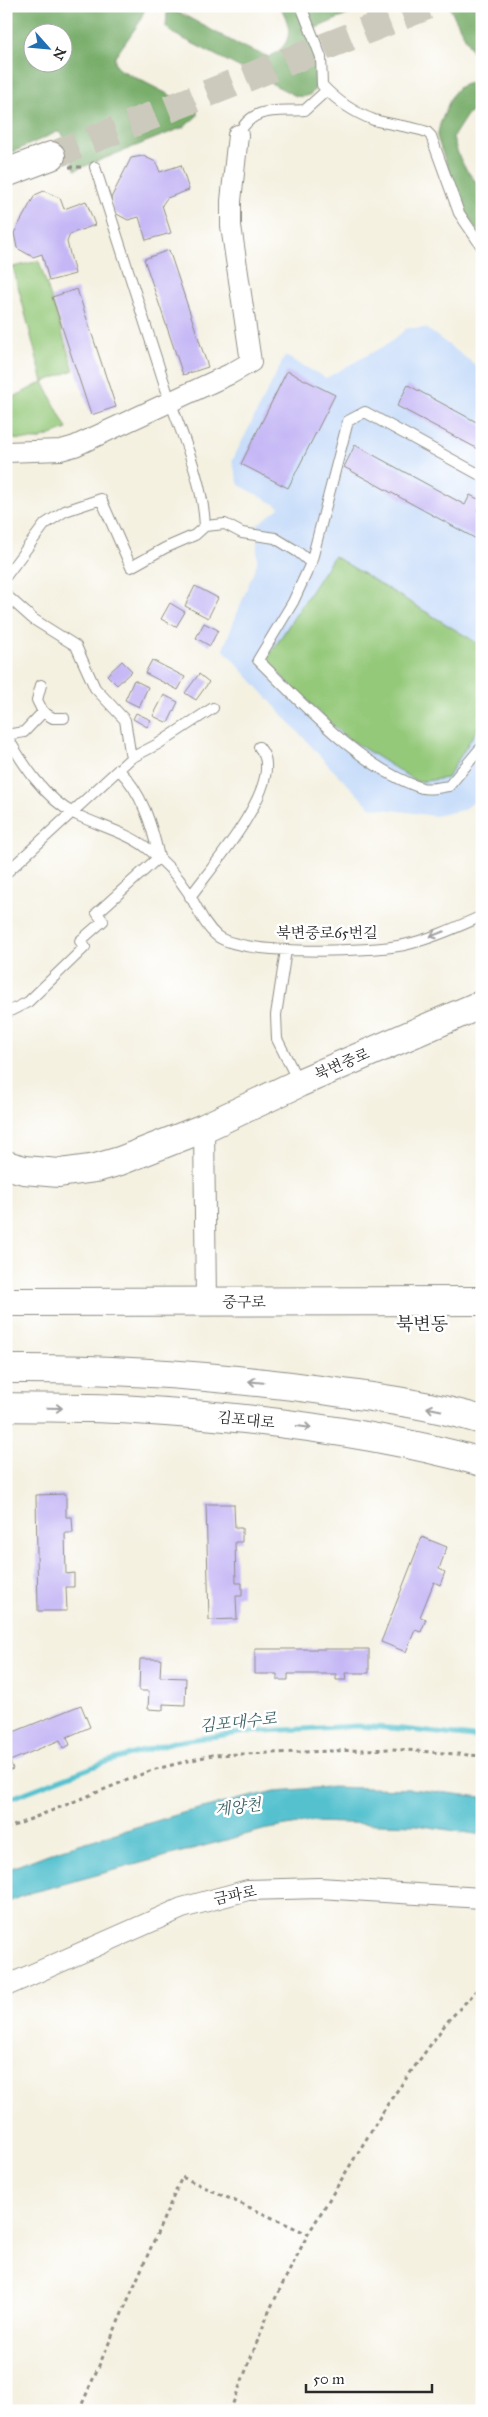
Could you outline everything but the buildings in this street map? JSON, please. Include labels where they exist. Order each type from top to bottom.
[{"type":"street","points":[[6,452],[69,449],[171,403],[248,365],[252,358],[231,226],[231,201],[238,135]]},
{"type":"street","points":[[6,173],[51,156]]},
{"type":"street","name":"북변중로","points":[[6,1164],[39,1173],[79,1172],[96,1168],[204,1128],[299,1083],[482,1004]]},
{"type":"street","points":[[204,1128],[206,1302]]},
{"type":"street","name":"중구로","points":[[6,1302],[482,1301]]},
{"type":"street","points":[[6,1369],[55,1368],[166,1374],[287,1385],[374,1398],[482,1420]]},
{"type":"street","name":"김포대로","points":[[6,1407],[135,1410],[230,1418],[330,1430],[448,1452],[482,1462]]},
{"type":"street","name":"금파로","points":[[6,1986],[182,1908],[248,1890],[319,1888],[482,1898]]},
{"type":"lane","points":[[301,6],[321,57],[322,85],[326,90],[357,112],[375,120],[427,132],[431,136],[459,213],[482,247]]},
{"type":"lane","points":[[238,135],[244,123],[253,116],[263,112],[305,110],[326,90]]},
{"type":"lane","points":[[95,167],[192,463],[204,508],[205,526]]},
{"type":"lane","points":[[482,476],[365,412],[348,421],[311,563],[293,602],[258,660],[337,737],[387,771],[424,788],[449,786],[479,750],[482,750]]},
{"type":"lane","points":[[6,576],[45,524],[65,511],[101,499],[131,567],[165,548],[195,535],[205,526],[225,524],[242,532],[275,538],[298,552],[311,563]]},
{"type":"lane","points":[[6,595],[33,619],[76,646],[95,688],[125,720],[131,758]]},
{"type":"lane","points":[[42,685],[37,700],[43,712],[53,718],[64,718]]},
{"type":"lane","points":[[6,874],[73,814],[131,758],[158,744],[213,708]]},
{"type":"lane","points":[[43,712],[24,732],[6,736],[35,779],[73,814]]},
{"type":"lane","points":[[190,896],[229,844],[262,789],[266,764],[260,747]]},
{"type":"lane","points":[[6,1013],[28,1002],[85,948],[80,941],[103,921],[97,913],[159,857],[139,796],[131,783],[119,770]]},
{"type":"lane","name":"북변중로65번길","points":[[73,814],[131,838],[159,857],[190,896],[204,920],[218,936],[239,945],[286,950],[351,950],[404,945],[482,916]]},
{"type":"lane","points":[[286,950],[276,1015],[277,1039],[299,1083]]},
{"type":"path","points":[[6,1830],[152,1770],[212,1755],[392,1749],[482,1756]]},
{"type":"path","points":[[230,2411],[270,2309],[308,2234],[389,2102],[447,2022],[482,1985]]},
{"type":"path","points":[[79,2411],[182,2177],[308,2234]]},
{"type":"shaded area","points":[[407,328],[426,328],[482,370],[482,797],[462,810],[435,816],[370,807],[329,766],[223,649],[257,563],[257,525],[280,507],[239,485],[232,461],[285,356],[326,378],[391,342]]},
{"type":"green space","points":[[6,6],[146,6],[139,23],[115,57],[115,63],[119,69],[197,109],[197,116],[184,127],[75,170],[62,133],[57,132],[6,155]]},
{"type":"green space","points":[[280,6],[368,6],[309,31],[318,73],[317,83],[313,91],[307,96],[296,96],[172,33],[166,27],[167,13],[172,11],[182,14],[241,46],[269,57],[283,47],[287,41],[287,21]]},
{"type":"green space","points":[[449,6],[482,6],[482,71]]},
{"type":"green space","points":[[482,78],[482,106],[467,115],[453,137],[463,165],[482,187],[482,239],[460,204],[437,137],[440,124],[452,95],[459,87]]},
{"type":"green space","points":[[39,261],[74,370],[43,382],[13,267]]},
{"type":"green space","points":[[43,382],[67,429],[37,440],[6,439],[6,401]]},
{"type":"green space","points":[[334,556],[482,646],[482,721],[447,778],[417,782],[343,735],[271,666],[267,659]]},
{"type":"water","name":"계양천","points":[[329,1787],[411,1789],[482,1797],[482,1835],[416,1825],[310,1822],[263,1830],[30,1893],[6,1903],[6,1870],[56,1851],[186,1812],[275,1791]]},
{"type":"waterway","name":"김포대수로","points":[[6,1800],[106,1762],[173,1742],[247,1732],[357,1726],[482,1738]]},
{"type":"tunnel","points":[[51,156],[427,6]]},
{"type":"district","name":"북변동","points":[[422,1324]]}]
